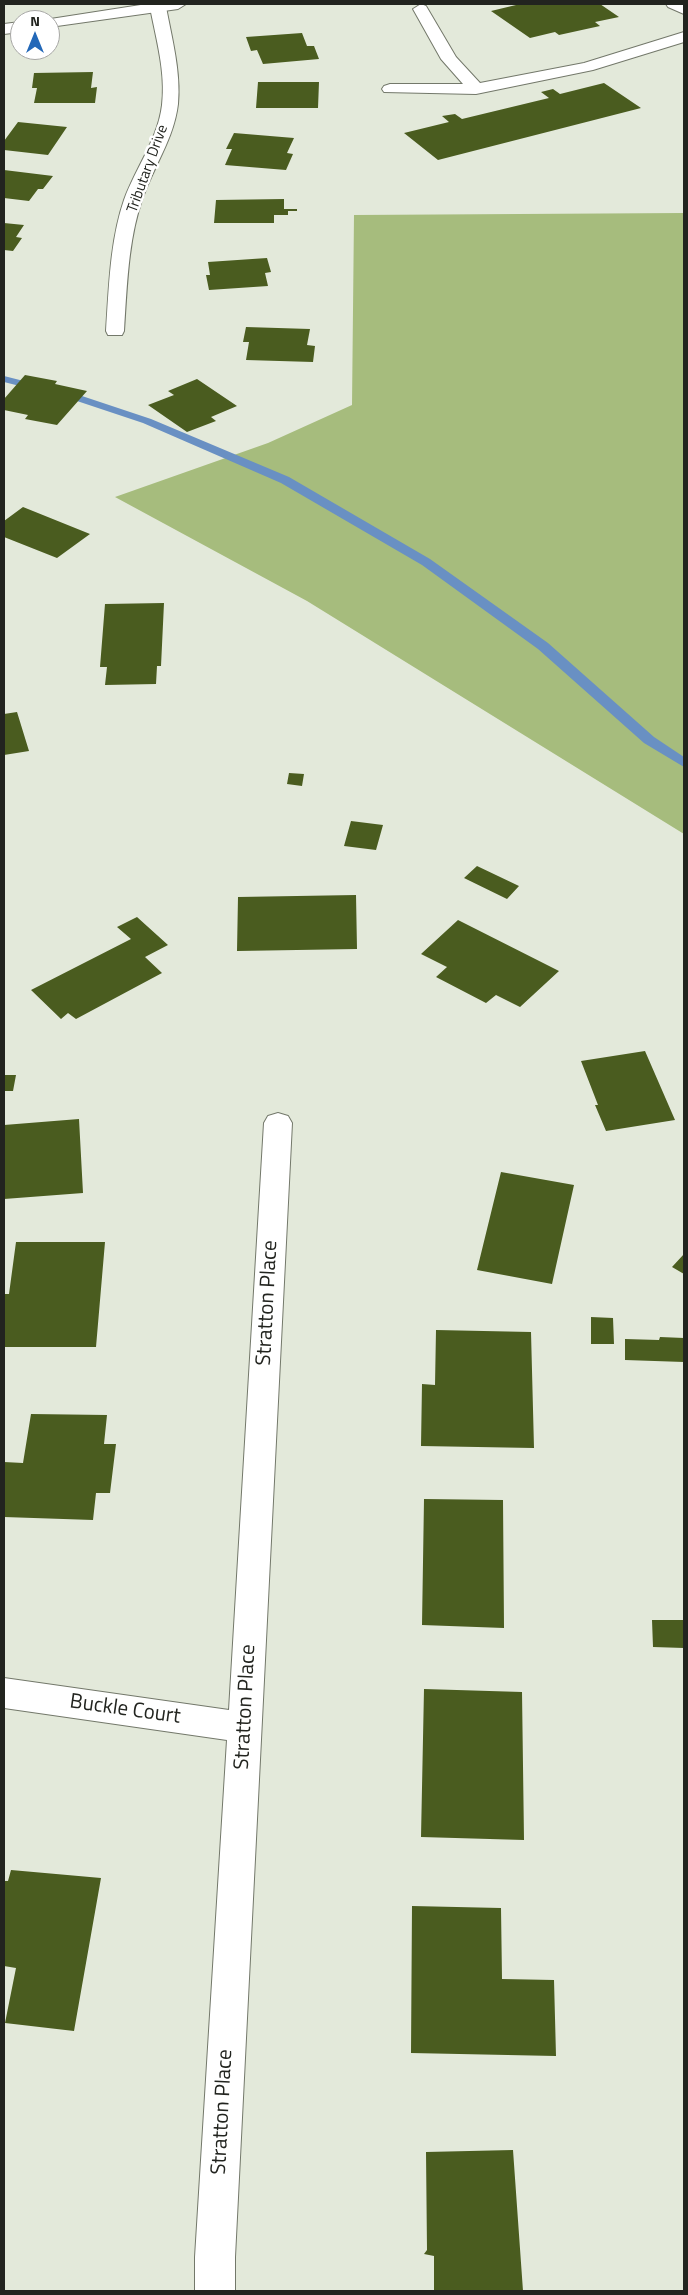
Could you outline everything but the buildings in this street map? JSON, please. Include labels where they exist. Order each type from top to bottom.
[{"type":"street","points":[[60,21],[178,4]]},
{"type":"street","points":[[673,4],[684,9]]},
{"type":"street","name":"Tributary Drive","points":[[115,331],[119,273],[133,201],[164,131],[170,106],[170,63],[158,7]]},
{"type":"street","points":[[421,9],[449,59],[476,89]]},
{"type":"street","points":[[390,89],[476,89],[586,66],[684,37]]},
{"type":"street","name":"Stratton Place","points":[[215,2291],[215,2257],[278,1124]]},
{"type":"street","name":"Buckle Court","points":[[4,1693],[245,1727]]},
{"type":"green space","points":[[684,213],[684,834],[307,601],[115,497],[268,443],[352,405],[354,215]]},
{"type":"waterway","points":[[4,379],[75,397],[147,421],[285,480],[426,562],[543,646],[649,740],[684,763]]}]
